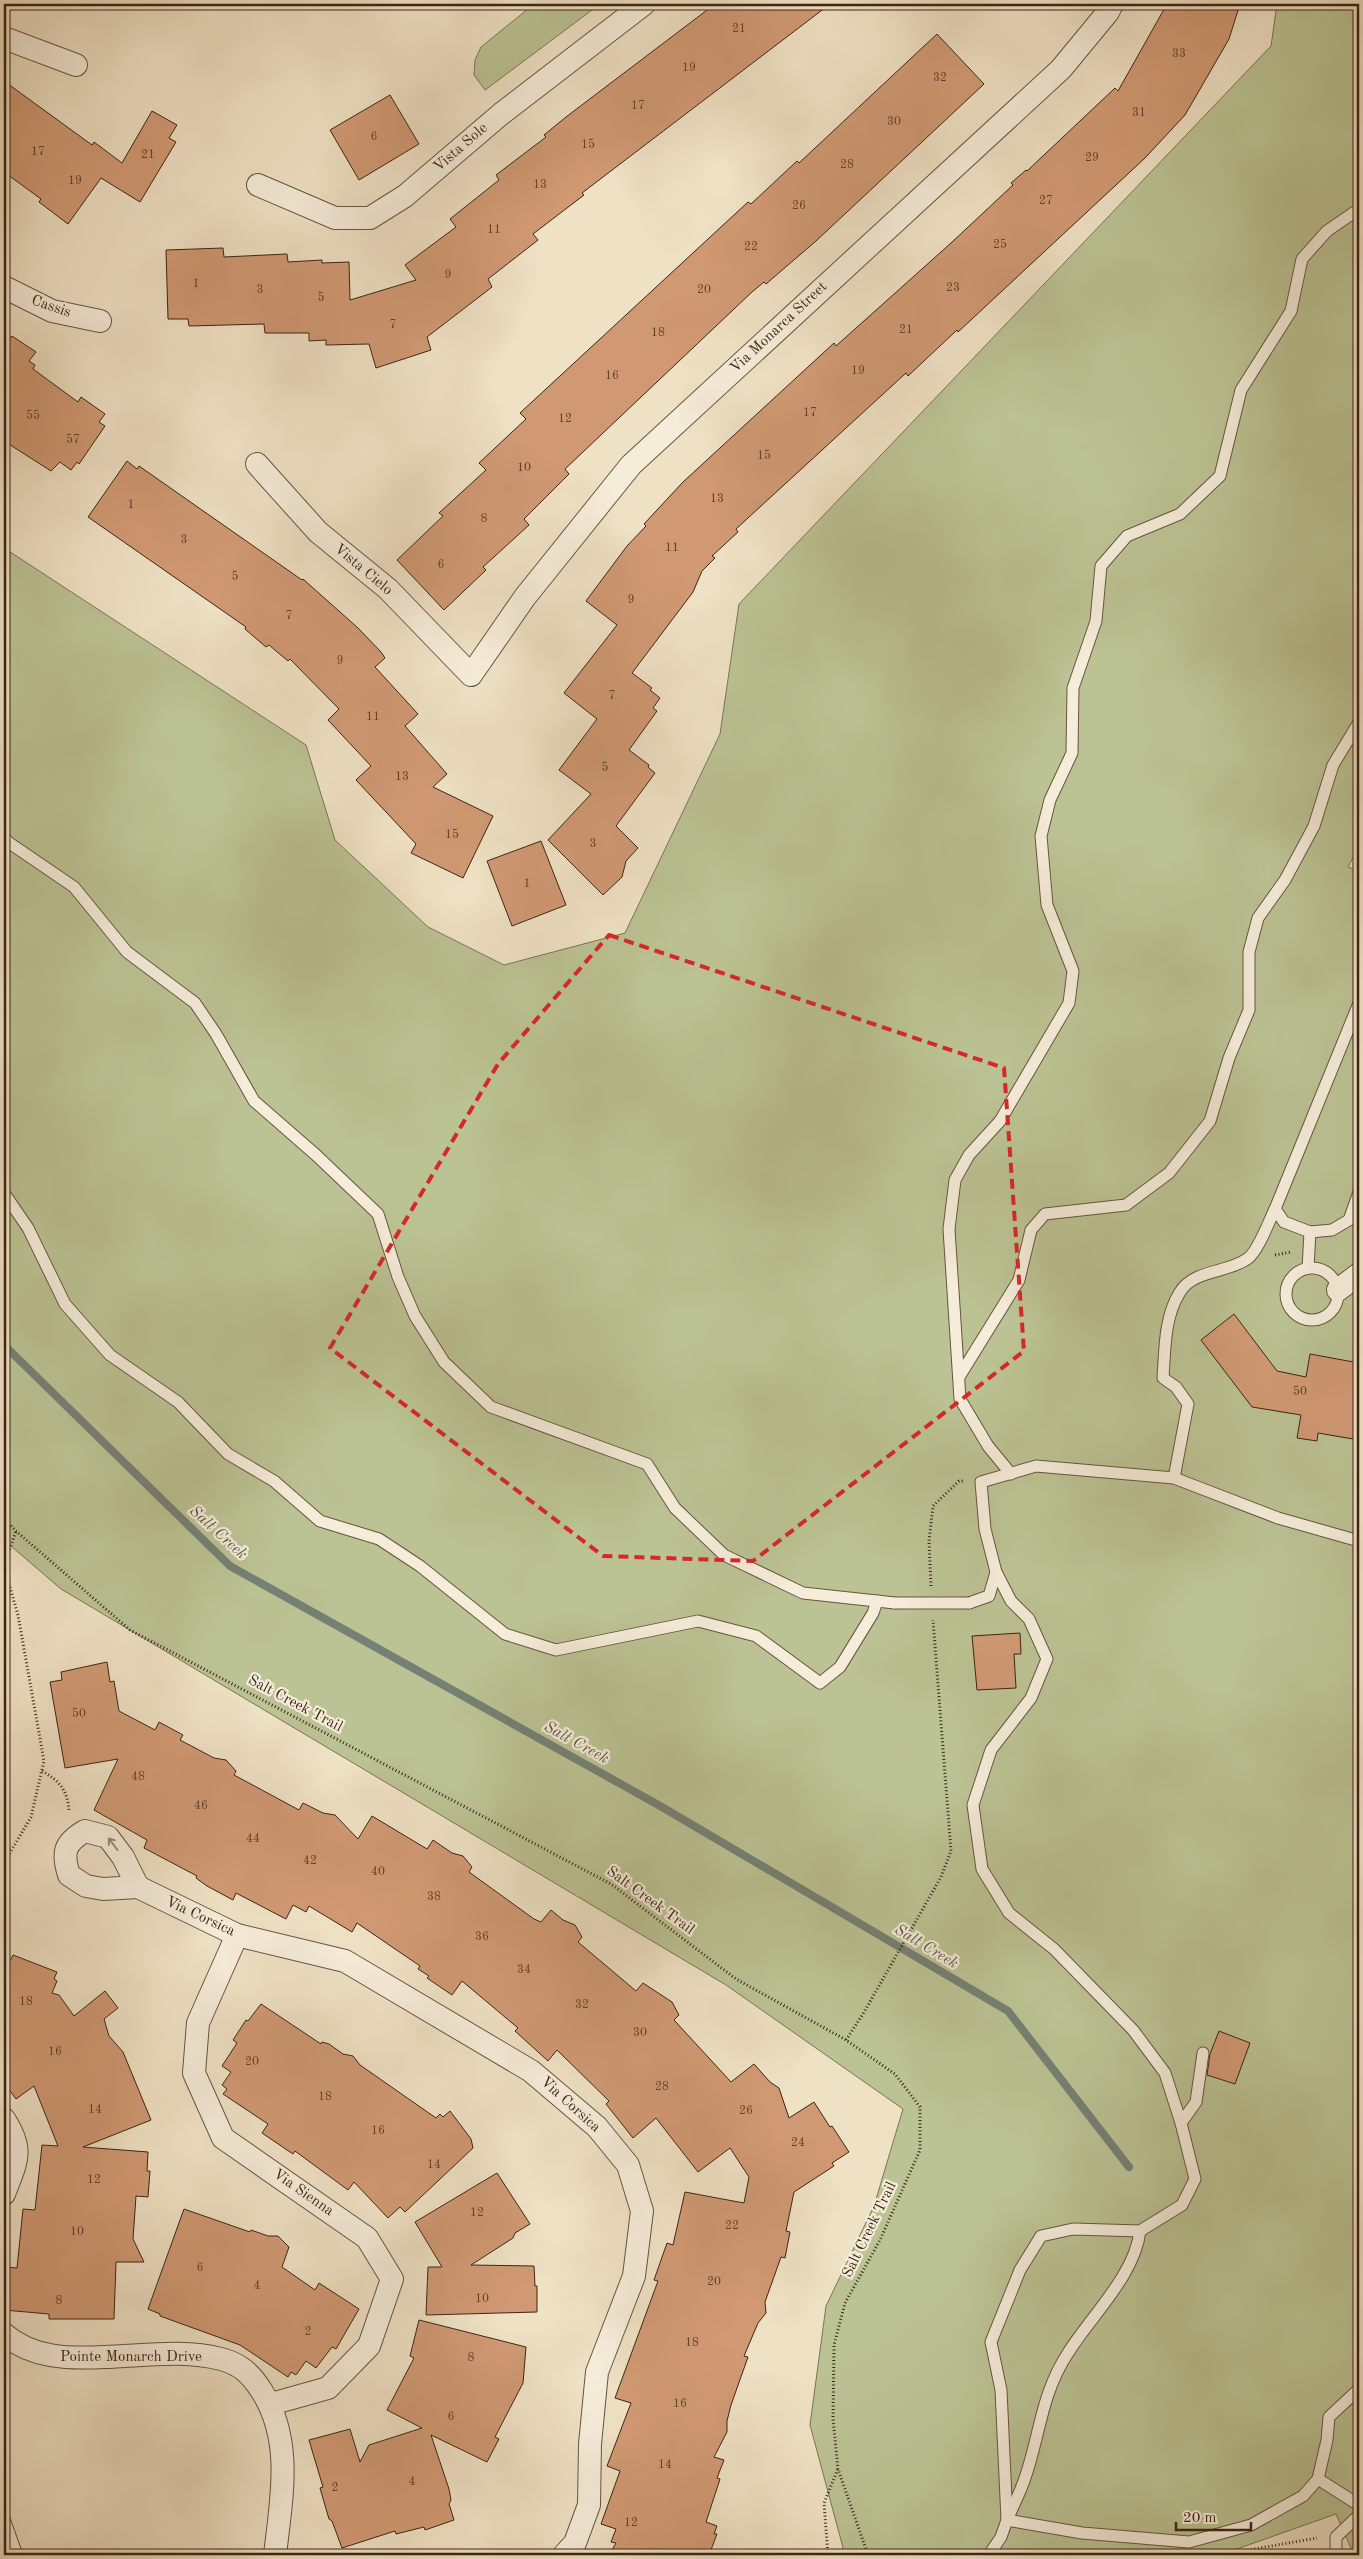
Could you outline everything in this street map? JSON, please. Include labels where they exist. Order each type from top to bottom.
[{"type":"street","name":"Vista Sole","points":[[258,185],[335,218],[370,218],[405,196],[501,114],[644,4]]},
{"type":"street","name":"Via Monarca Street","points":[[470,675],[525,597],[632,465],[1061,69],[1108,12],[1112,4]]},
{"type":"street","points":[[4,38],[76,65]]},
{"type":"street","name":"Cassis","points":[[4,287],[52,311],[100,321]]},
{"type":"street","name":"Vista Cielo","points":[[257,464],[318,532],[388,589],[470,675]]},
{"type":"street","points":[[1338,1290],[1359,1274]]},
{"type":"street","points":[[76,1837],[85,1831],[108,1837],[123,1857],[138,1887]]},
{"type":"street","name":"Via Corsica","points":[[76,1837],[71,1840],[64,1858],[69,1875],[86,1886],[103,1889],[138,1887],[236,1935],[345,1961],[531,2071],[597,2126],[628,2165],[642,2211],[634,2276],[597,2372],[590,2444],[588,2505],[575,2542],[564,2555]]},
{"type":"street","name":"Via Sienna","points":[[236,1935],[198,2023],[194,2073],[223,2138],[367,2238],[392,2279],[368,2346],[328,2388],[271,2404]]},
{"type":"street","points":[[4,2119],[11,2131],[18,2155],[4,2194]]},
{"type":"street","name":"Pointe Monarch Drive","points":[[4,2334],[12,2341],[42,2355],[76,2359],[192,2354],[222,2359],[251,2373],[271,2404],[282,2443],[283,2487],[274,2555]]},
{"type":"lane","points":[[1011,1474],[988,1446],[960,1399],[949,1229],[955,1180],[969,1154],[1000,1121],[1069,1003],[1073,971],[1047,905],[1042,836],[1050,800],[1072,752],[1072,688],[1096,621],[1101,566],[1127,536],[1180,514],[1220,476],[1241,390],[1291,311],[1302,259],[1327,231],[1359,209]]},
{"type":"lane","points":[[959,1377],[1019,1280],[1031,1230],[1045,1214],[1126,1205],[1169,1173],[1210,1121],[1229,1058],[1249,1010],[1249,952],[1258,918],[1285,880],[1314,826],[1333,765],[1359,722]]},
{"type":"lane","points":[[4,836],[8,842],[74,887],[127,952],[195,1003],[216,1034],[254,1101],[316,1155],[378,1214],[398,1277],[415,1316],[444,1362],[491,1407],[647,1464],[675,1508],[724,1555],[803,1593],[894,1603],[969,1603],[989,1596],[996,1572]]},
{"type":"lane","points":[[1174,1478],[1188,1404],[1176,1387],[1162,1378],[1169,1317],[1180,1291],[1192,1279],[1249,1258],[1275,1209],[1359,1003]]},
{"type":"lane","points":[[4,1192],[28,1228],[65,1304],[110,1355],[178,1402],[228,1454],[274,1481],[320,1521],[379,1539],[420,1566],[505,1634],[556,1650],[698,1621],[756,1636],[820,1683],[840,1667],[873,1613],[877,1601]]},
{"type":"lane","points":[[1275,1209],[1284,1222],[1310,1232],[1332,1230],[1349,1220],[1359,1192]]},
{"type":"lane","points":[[1308,1268],[1310,1232]]},
{"type":"lane","points":[[1308,1268],[1318,1268],[1328,1272],[1338,1290],[1338,1300],[1334,1310],[1326,1317],[1316,1321],[1296,1316],[1289,1309],[1286,1288],[1290,1279],[1298,1272],[1308,1268]]},
{"type":"lane","points":[[1007,2520],[1001,2390],[991,2342],[1020,2270],[1041,2236],[1072,2229],[1140,2231],[1182,2205],[1195,2180],[1181,2123],[1165,2073],[1133,2030],[1054,1949],[1008,1913],[982,1869],[972,1805],[990,1750],[1031,1698],[1047,1659],[1029,1619],[1011,1600],[996,1572],[985,1528],[981,1482],[1036,1466],[1174,1478],[1278,1518],[1359,1541]]},
{"type":"lane","points":[[1181,2123],[1196,2102],[1203,2053]]},
{"type":"lane","points":[[989,2555],[1001,2538],[1025,2478],[1045,2398],[1067,2354],[1110,2295],[1138,2248],[1140,2231]]},
{"type":"lane","points":[[1007,2520],[1082,2533],[1189,2542],[1251,2525],[1303,2496],[1318,2479],[1327,2440],[1329,2417],[1359,2389]]},
{"type":"lane","points":[[1318,2479],[1359,2505]]},
{"type":"lane","points":[[1336,2555],[1336,2537],[1359,2515]]},
{"type":"lane","points":[[4,2519],[17,2555]]},
{"type":"path","points":[[1270,1259],[1277,1254],[1309,1250]]},
{"type":"path","points":[[932,1588],[929,1541],[933,1506],[960,1481],[981,1482]]},
{"type":"path","name":"Salt Creek Trail","points":[[4,1518],[16,1531],[130,1630],[611,1884],[736,1978],[846,2040],[895,2074],[920,2107],[920,2150],[880,2240],[845,2302],[834,2345],[833,2419],[838,2468],[868,2555]]},
{"type":"path","points":[[4,1863],[31,1817],[44,1761],[18,1615],[4,1567],[16,1531]]},
{"type":"path","points":[[846,2040],[863,2014],[941,1877],[951,1851],[933,1617]]},
{"type":"path","points":[[42,1771],[58,1780],[68,1797],[70,1819],[76,1837]]},
{"type":"path","name":"Salt Creek Trail","points":[[828,2555],[824,2503],[838,2468]]},
{"type":"path","points":[[1220,2555],[1307,2538],[1336,2537]]},
{"type":"highlighted area","points":[[609,935],[1004,1068],[1024,1351],[753,1561],[603,1556],[330,1348],[498,1064]]},
{"type":"green space","points":[[534,4],[600,4],[485,90],[474,75],[475,60],[481,47]]},
{"type":"green space","points":[[1277,4],[1359,4],[1359,846],[1348,867],[1359,871],[1359,2555],[1354,2555],[1336,2514],[1220,2555],[845,2555],[810,2425],[826,2306],[874,2206],[903,2109],[726,1985],[61,1589],[4,1540],[4,548],[306,745],[335,840],[428,927],[504,965],[625,933],[720,734],[739,604],[1271,46]]},
{"type":"building","points":[[715,4],[830,4],[582,193],[584,195],[533,234],[538,240],[488,279],[492,287],[427,337],[431,350],[376,368],[369,344],[326,345],[326,340],[309,341],[309,333],[265,333],[264,324],[189,326],[188,319],[168,319],[166,250],[223,248],[224,257],[287,254],[288,262],[322,260],[322,263],[349,262],[350,300],[416,280],[405,265],[456,227],[450,219],[499,180],[496,175],[546,137],[544,135],[566,117]]},
{"type":"building","points":[[1167,4],[1240,4],[1229,39],[1185,115],[1145,158],[958,332],[957,330],[908,376],[906,373],[736,529],[738,532],[712,556],[715,558],[702,571],[693,592],[632,673],[652,688],[650,690],[660,698],[653,708],[657,711],[629,750],[649,765],[648,767],[655,773],[616,826],[638,848],[626,861],[622,877],[603,895],[548,840],[591,794],[559,770],[597,719],[564,693],[617,625],[586,601],[627,546],[646,526],[644,524],[683,482],[834,343],[836,346],[951,243],[1013,185],[1011,183],[1027,171],[1115,88],[1118,91]]},
{"type":"building","points":[[937,34],[984,84],[816,241],[766,284],[764,282],[752,292],[565,469],[569,474],[524,519],[529,525],[483,567],[486,570],[444,610],[397,560],[443,516],[439,513],[486,470],[479,463],[526,419],[520,413],[748,202],[751,204],[797,161],[799,163]]},
{"type":"building","points":[[4,81],[92,145],[94,142],[122,163],[152,111],[177,125],[169,138],[176,142],[140,202],[101,178],[68,224],[39,202],[41,199],[4,172]]},
{"type":"building","points":[[390,95],[419,144],[359,180],[330,130]]},
{"type":"building","points":[[12,336],[36,352],[29,361],[35,365],[33,369],[78,402],[81,397],[105,414],[99,422],[105,426],[79,464],[77,462],[71,470],[60,462],[51,471],[4,441],[4,347]]},
{"type":"building","points":[[127,461],[137,469],[139,466],[303,579],[358,628],[381,652],[385,658],[375,667],[418,714],[405,726],[447,774],[433,787],[493,816],[463,878],[411,853],[416,844],[356,780],[371,766],[328,720],[339,709],[290,659],[288,661],[269,645],[266,647],[245,629],[246,627],[88,517]]},
{"type":"building","points":[[541,841],[566,905],[512,926],[487,861]]},
{"type":"building","points":[[1234,1314],[1277,1371],[1306,1377],[1310,1354],[1359,1363],[1359,1440],[1318,1433],[1317,1441],[1297,1438],[1301,1415],[1252,1407],[1201,1340]]},
{"type":"building","points":[[1020,1633],[1021,1654],[1014,1654],[1016,1688],[977,1690],[972,1636]]},
{"type":"building","points":[[107,1662],[110,1682],[114,1681],[119,1711],[155,1730],[159,1722],[183,1735],[180,1740],[214,1758],[226,1760],[236,1771],[234,1775],[299,1810],[303,1803],[323,1813],[335,1815],[358,1839],[372,1816],[427,1849],[433,1840],[452,1853],[463,1856],[472,1867],[469,1872],[534,1919],[541,1922],[551,1910],[563,1920],[575,1925],[582,1937],[578,1942],[636,1991],[643,1983],[672,2002],[679,2015],[674,2020],[731,2082],[754,2064],[770,2082],[779,2088],[789,2118],[814,2102],[830,2127],[832,2126],[849,2152],[832,2163],[834,2166],[794,2192],[786,2231],[790,2232],[785,2258],[781,2257],[765,2302],[766,2313],[758,2323],[744,2356],[748,2357],[731,2405],[727,2421],[727,2432],[714,2457],[724,2460],[717,2478],[720,2479],[706,2522],[717,2526],[714,2534],[717,2534],[709,2555],[609,2555],[616,2543],[611,2542],[616,2529],[601,2524],[620,2471],[607,2466],[631,2403],[615,2398],[658,2281],[654,2280],[667,2243],[673,2245],[685,2192],[744,2203],[749,2177],[730,2148],[698,2172],[656,2118],[633,2138],[606,2104],[609,2101],[557,2050],[548,2061],[515,2031],[518,2028],[462,1981],[452,1995],[427,1978],[429,1976],[418,1969],[420,1966],[357,1923],[352,1932],[309,1906],[306,1912],[293,1905],[286,1919],[236,1893],[233,1900],[207,1886],[196,1878],[197,1876],[144,1848],[147,1840],[94,1810],[118,1759],[65,1768],[50,1682],[62,1680],[61,1672]]},
{"type":"building","points":[[13,1955],[57,1972],[54,1979],[57,1981],[52,1993],[59,1995],[74,2016],[105,1991],[118,2008],[104,2019],[109,2036],[123,2052],[151,2120],[83,2147],[148,2152],[147,2171],[150,2171],[148,2197],[136,2196],[133,2239],[144,2262],[116,2262],[114,2319],[49,2319],[49,2314],[4,2310],[6,2267],[17,2268],[23,2209],[35,2210],[42,2145],[58,2146],[34,2086],[16,2099],[4,2083],[4,1959],[10,1961]]},
{"type":"building","points":[[261,2004],[321,2044],[322,2042],[329,2044],[343,2054],[353,2056],[360,2065],[436,2118],[440,2114],[443,2117],[450,2111],[471,2139],[473,2148],[405,2212],[400,2207],[388,2218],[354,2182],[348,2190],[295,2151],[293,2154],[262,2133],[268,2124],[223,2094],[227,2089],[222,2085],[231,2072],[222,2066],[237,2043],[233,2040],[246,2020],[248,2021]]},
{"type":"building","points":[[1219,2031],[1250,2043],[1235,2084],[1207,2075],[1210,2054]]},
{"type":"building","points":[[497,2173],[530,2224],[515,2233],[513,2238],[471,2265],[534,2266],[535,2286],[537,2286],[537,2312],[426,2315],[428,2267],[442,2267],[415,2222]]},
{"type":"building","points":[[184,2209],[250,2232],[251,2230],[268,2236],[278,2236],[289,2247],[282,2267],[315,2290],[319,2283],[359,2309],[336,2349],[332,2347],[316,2368],[306,2361],[296,2375],[291,2372],[288,2377],[240,2345],[160,2316],[160,2314],[148,2309]]},
{"type":"building","points":[[419,2320],[526,2347],[523,2383],[495,2437],[499,2439],[487,2462],[431,2435],[449,2489],[451,2500],[449,2504],[454,2520],[425,2530],[424,2527],[396,2534],[395,2531],[342,2548],[332,2521],[329,2519],[320,2488],[323,2487],[309,2440],[350,2429],[360,2462],[369,2445],[422,2428],[387,2410],[414,2358],[410,2356]]},
{"type":"waterway","name":"Salt Creek","points":[[4,1345],[230,1566],[662,1807],[1008,2011],[1129,2167]]}]
